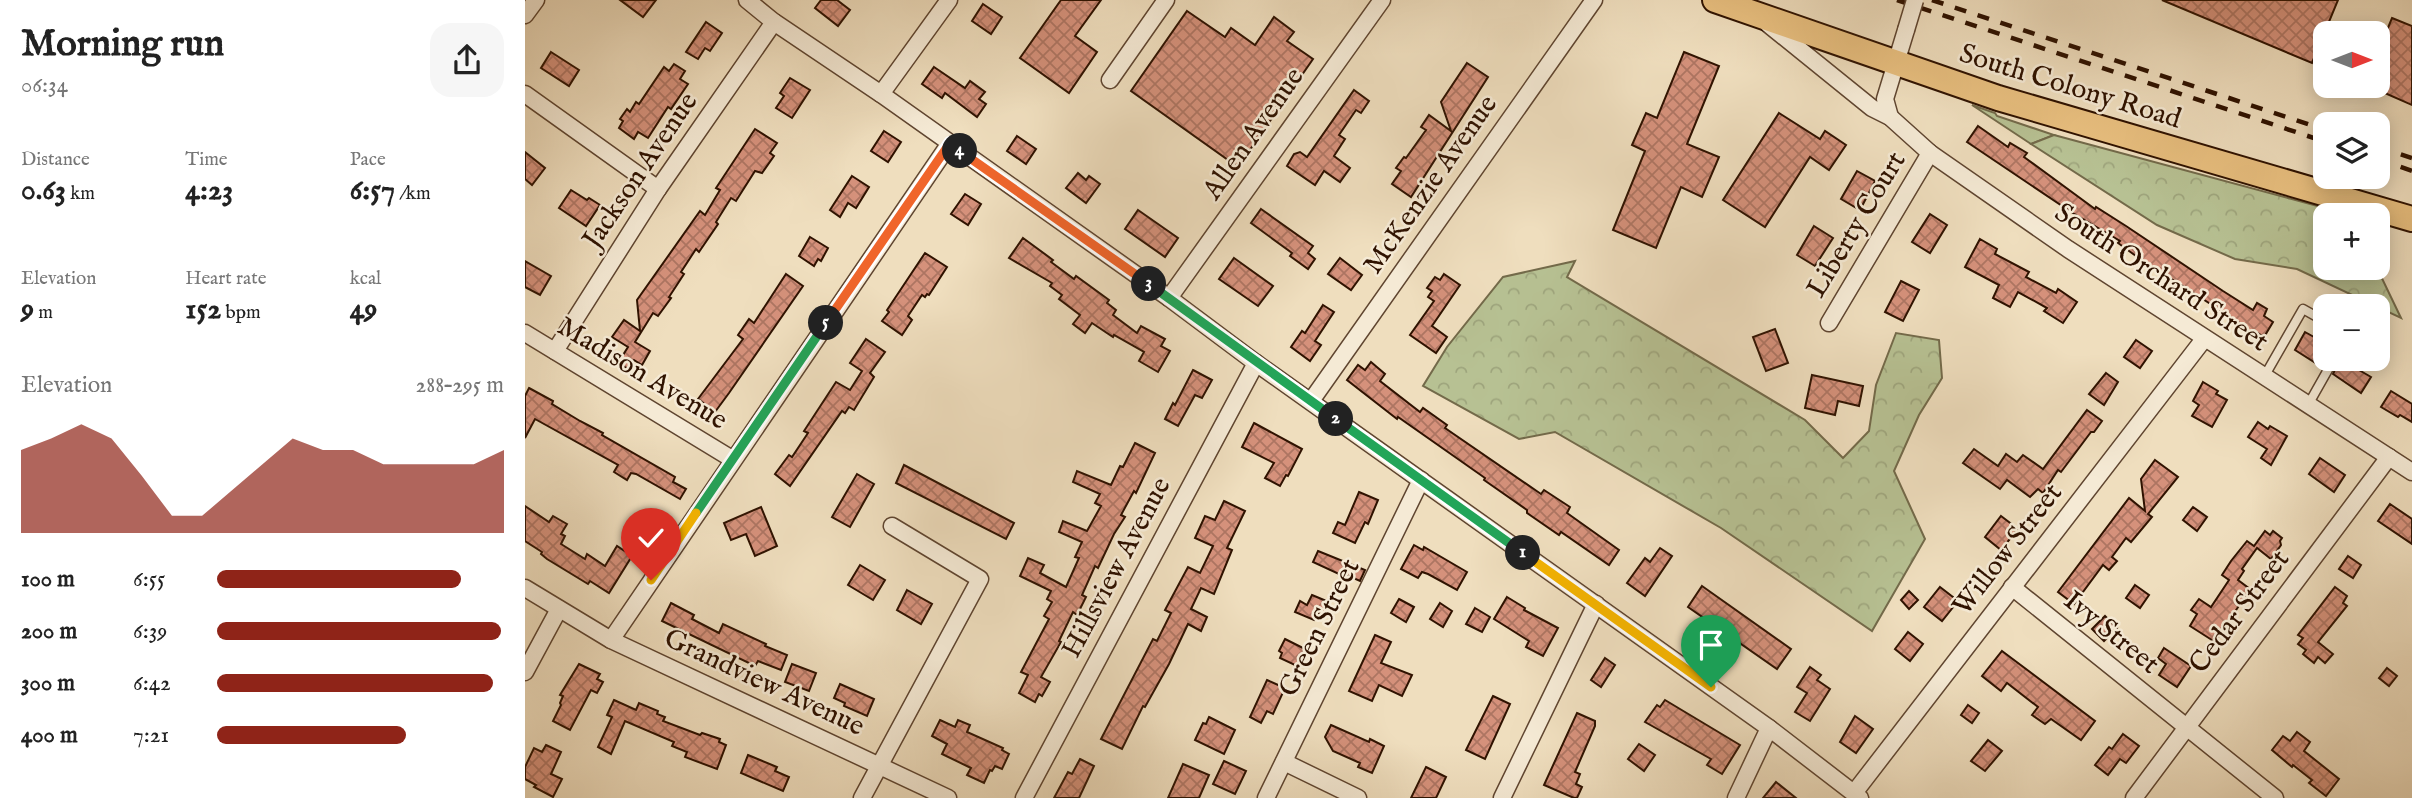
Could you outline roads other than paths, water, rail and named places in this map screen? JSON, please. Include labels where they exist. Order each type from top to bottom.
[{"type":"main road","name":"South Colony Road","points":[[1714,0],[1998,98],[2412,219]]},
{"type":"street","points":[[525,15],[536,0]]},
{"type":"street","points":[[747,0],[774,22],[881,94],[1170,298],[1256,363],[1769,728],[1857,796]]},
{"type":"street","points":[[881,94],[949,0]]},
{"type":"street","points":[[1109,80],[1166,0]]},
{"type":"street","name":"Allen Avenue","points":[[1170,298],[1382,0]]},
{"type":"street","name":"McKenzie Avenue","points":[[1311,401],[1594,0]]},
{"type":"street","points":[[1890,117],[1885,99],[1915,0]]},
{"type":"street","name":"South Orchard Street","points":[[1758,16],[1872,108],[1890,117],[1930,153],[2068,249],[2412,472]]},
{"type":"street","name":"Jackson Avenue","points":[[555,351],[658,189],[774,22]]},
{"type":"street","points":[[525,94],[658,189]]},
{"type":"street","points":[[611,640],[950,143]]},
{"type":"street","name":"Liberty Court","points":[[1829,323],[1930,153]]},
{"type":"street","name":"Madison Avenue","points":[[525,334],[732,459]]},
{"type":"street","name":"Willow Street","points":[[1857,796],[2013,587],[2204,339]]},
{"type":"street","name":"Hillsview Avenue","points":[[1024,798],[1256,363]]},
{"type":"street","name":"Cedar Street","points":[[2134,798],[2389,457]]},
{"type":"street","name":"Green Street","points":[[1266,798],[1421,480]]},
{"type":"street","points":[[862,798],[980,579],[892,526]]},
{"type":"street","name":"Ivy Street","points":[[2013,587],[2275,798]]},
{"type":"street","name":"Grandview Avenue","points":[[525,588],[611,640],[948,798]]},
{"type":"street","points":[[1501,798],[1596,604]]},
{"type":"street","points":[[525,672],[559,609]]},
{"type":"street","points":[[1736,798],[1769,728]]},
{"type":"street","points":[[1284,762],[1358,798]]},
{"type":"lane","points":[[2264,377],[2302,309],[2313,315]]},
{"type":"lane","points":[[2308,405],[2327,371]]},
{"type":"railway","points":[[1897,0],[2313,138]]},
{"type":"railway","points":[[1932,0],[2313,126]]},
{"type":"railway","points":[[2390,151],[2412,158]]},
{"type":"railway","points":[[2390,163],[2412,171]]}]
